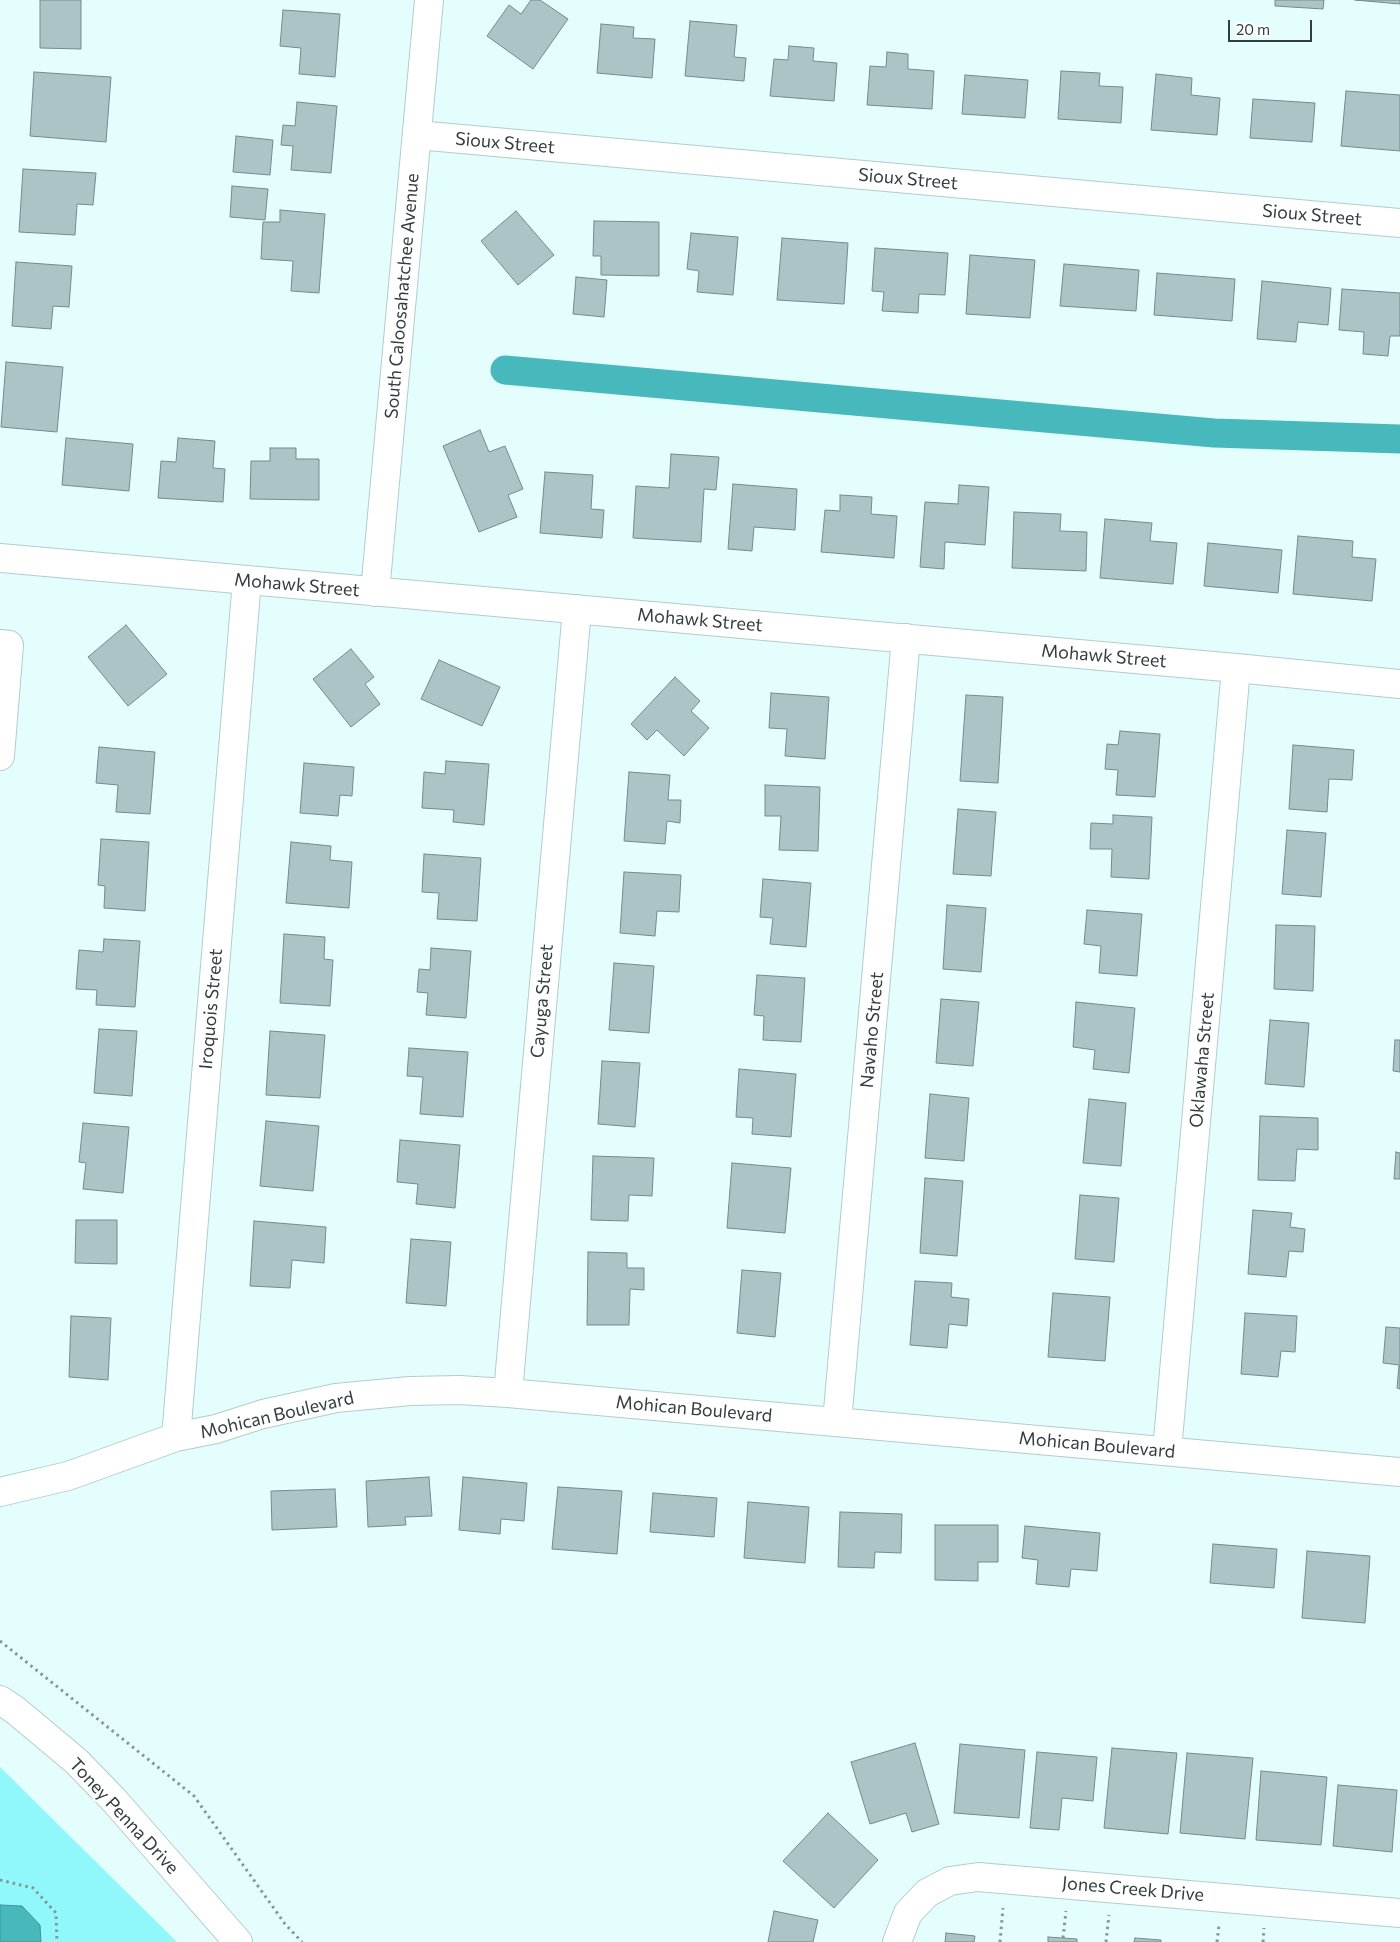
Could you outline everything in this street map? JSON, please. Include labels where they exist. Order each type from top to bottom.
[{"type":"street","name":"South Caloosahatchee Avenue","points":[[375,592],[429,0]]},
{"type":"street","name":"Sioux Street","points":[[416,135],[1400,222]]},
{"type":"street","name":"Mohawk Street","points":[[0,558],[906,638],[1400,684]]},
{"type":"street","name":"Iroquois Street","points":[[176,1437],[247,580]]},
{"type":"street","name":"Cayuga Street","points":[[508,1393],[577,609]]},
{"type":"street","name":"Navaho Street","points":[[838,1422],[906,638]]},
{"type":"street","points":[[0,644],[9,645],[0,756]]},
{"type":"street","name":"Oklawaha Street","points":[[1167,1451],[1236,668]]},
{"type":"street","name":"Mohican Boulevard","points":[[0,1492],[68,1476],[176,1437],[216,1429],[263,1414],[336,1398],[410,1391],[459,1390],[1400,1472]]},
{"type":"street","name":"Toney Penna Drive","points":[[0,1700],[15,1710],[76,1762],[113,1799],[238,1942]]},
{"type":"street","name":"Jones Creek Drive","points":[[896,1942],[908,1913],[926,1893],[950,1881],[978,1877],[1400,1913]]},
{"type":"path","points":[[0,1641],[194,1796],[285,1924],[302,1942]]},
{"type":"path","points":[[1000,1942],[1006,1879]]},
{"type":"path","points":[[0,1880],[33,1888],[56,1913],[57,1942]]},
{"type":"shaded area","points":[[0,1767],[172,1937],[177,1942],[0,1942]]},
{"type":"shaded area","points":[[0,1905],[22,1906],[40,1925],[41,1942],[0,1942]]},
{"type":"building","points":[[40,0],[81,0],[81,49],[40,48]]},
{"type":"building","points":[[531,0],[540,0],[568,19],[533,69],[487,36],[509,5],[521,14]]},
{"type":"building","points":[[1275,0],[1324,0],[1323,9],[1275,6]]},
{"type":"building","points":[[1355,0],[1400,0],[1400,4]]},
{"type":"building","points":[[283,10],[340,14],[335,77],[299,74],[301,48],[280,46]]},
{"type":"building","points":[[690,21],[737,25],[734,57],[746,58],[744,81],[685,76]]},
{"type":"building","points":[[601,24],[634,27],[633,38],[655,39],[652,78],[597,73]]},
{"type":"building","points":[[789,46],[814,48],[813,61],[837,63],[834,101],[770,96],[774,59],[788,60]]},
{"type":"building","points":[[887,52],[908,54],[908,69],[934,71],[932,109],[867,105],[870,66],[886,67]]},
{"type":"building","points":[[1061,71],[1100,73],[1099,86],[1123,87],[1121,123],[1058,119]]},
{"type":"building","points":[[34,72],[111,77],[106,142],[30,136]]},
{"type":"building","points":[[1156,74],[1192,78],[1191,95],[1220,98],[1217,135],[1151,130]]},
{"type":"building","points":[[965,75],[1028,80],[1025,118],[962,114]]},
{"type":"building","points":[[1346,91],[1400,95],[1400,151],[1341,146]]},
{"type":"building","points":[[1253,99],[1315,103],[1312,142],[1250,138]]},
{"type":"building","points":[[297,102],[337,106],[331,173],[291,170],[293,146],[281,145],[283,125],[295,126]]},
{"type":"building","points":[[236,136],[273,140],[270,175],[233,172]]},
{"type":"building","points":[[23,169],[96,173],[93,205],[77,204],[75,235],[19,232]]},
{"type":"building","points":[[232,186],[268,189],[265,220],[230,217]]},
{"type":"building","points":[[280,210],[325,214],[319,293],[291,291],[293,261],[261,259],[263,222],[280,222]]},
{"type":"building","points":[[516,211],[554,255],[518,285],[481,241]]},
{"type":"building","points":[[594,221],[659,222],[659,276],[601,275],[601,256],[593,256]]},
{"type":"building","points":[[691,233],[738,237],[733,295],[697,292],[699,271],[687,269]]},
{"type":"building","points":[[782,238],[848,243],[844,304],[777,300]]},
{"type":"building","points":[[875,248],[948,253],[945,295],[919,294],[918,313],[882,311],[884,292],[872,291]]},
{"type":"building","points":[[970,255],[1035,260],[1030,318],[966,314]]},
{"type":"building","points":[[16,262],[72,266],[69,307],[53,306],[51,329],[12,326]]},
{"type":"building","points":[[1064,264],[1139,270],[1136,311],[1060,306]]},
{"type":"building","points":[[1157,273],[1235,279],[1232,321],[1154,315]]},
{"type":"building","points":[[576,277],[607,280],[604,317],[573,314]]},
{"type":"building","points":[[1262,281],[1331,288],[1328,325],[1298,322],[1296,342],[1257,339]]},
{"type":"building","points":[[1342,289],[1400,293],[1400,336],[1390,336],[1388,356],[1363,354],[1364,332],[1339,330]]},
{"type":"building","points":[[6,362],[63,367],[57,432],[1,427]]},
{"type":"building","points":[[480,430],[489,452],[505,446],[523,489],[508,495],[517,517],[479,532],[443,446]]},
{"type":"building","points":[[66,438],[133,444],[129,491],[62,485]]},
{"type":"building","points":[[178,438],[215,441],[213,468],[225,469],[223,502],[158,498],[161,461],[176,462]]},
{"type":"building","points":[[270,448],[296,448],[296,459],[319,459],[319,500],[250,499],[251,461],[270,461]]},
{"type":"building","points":[[671,454],[719,457],[716,490],[704,489],[701,542],[633,538],[636,486],[669,488]]},
{"type":"building","points":[[545,472],[593,475],[591,509],[604,510],[602,538],[540,533]]},
{"type":"building","points":[[733,484],[797,489],[795,530],[754,527],[752,551],[728,549]]},
{"type":"building","points":[[959,485],[989,487],[985,545],[945,542],[944,569],[920,567],[925,502],[958,504]]},
{"type":"building","points":[[840,495],[872,497],[871,514],[897,516],[894,558],[821,552],[825,510],[840,511]]},
{"type":"building","points":[[1014,512],[1061,514],[1060,531],[1087,532],[1086,571],[1012,568]]},
{"type":"building","points":[[1105,519],[1152,523],[1150,541],[1177,543],[1173,584],[1100,578]]},
{"type":"building","points":[[1298,536],[1353,541],[1352,557],[1376,559],[1372,601],[1293,594]]},
{"type":"building","points":[[1208,543],[1282,550],[1278,593],[1204,586]]},
{"type":"building","points":[[126,625],[167,674],[128,706],[88,657]]},
{"type":"building","points":[[351,649],[374,677],[365,684],[380,704],[351,727],[313,679]]},
{"type":"building","points":[[439,660],[500,687],[482,726],[421,699]]},
{"type":"building","points":[[675,677],[700,701],[691,711],[709,728],[684,756],[657,730],[647,740],[631,724]]},
{"type":"building","points":[[771,693],[829,697],[825,759],[785,756],[787,729],[769,728]]},
{"type":"building","points":[[966,695],[1003,697],[998,783],[960,781]]},
{"type":"building","points":[[1120,731],[1160,734],[1155,797],[1116,795],[1118,770],[1105,769],[1107,744],[1118,745]]},
{"type":"building","points":[[1293,745],[1354,750],[1352,780],[1329,779],[1327,812],[1289,809]]},
{"type":"building","points":[[99,747],[155,752],[150,814],[116,812],[118,785],[96,783]]},
{"type":"building","points":[[446,761],[489,764],[484,825],[453,822],[454,810],[422,808],[424,772],[445,774]]},
{"type":"building","points":[[304,763],[354,767],[352,796],[340,795],[338,816],[300,813]]},
{"type":"building","points":[[629,772],[670,775],[668,800],[681,800],[680,823],[667,821],[665,844],[624,841]]},
{"type":"building","points":[[765,785],[820,787],[818,851],[779,850],[781,816],[765,816]]},
{"type":"building","points":[[958,809],[996,812],[991,876],[953,874]]},
{"type":"building","points":[[1113,815],[1152,817],[1149,879],[1111,877],[1112,849],[1090,849],[1091,823],[1113,824]]},
{"type":"building","points":[[1287,830],[1326,833],[1321,897],[1282,894]]},
{"type":"building","points":[[101,839],[149,842],[145,911],[104,908],[105,886],[98,885]]},
{"type":"building","points":[[291,842],[331,846],[330,860],[352,862],[349,908],[286,903]]},
{"type":"building","points":[[424,854],[481,858],[477,921],[437,919],[439,893],[422,892]]},
{"type":"building","points":[[624,872],[681,875],[679,912],[657,911],[655,936],[620,933]]},
{"type":"building","points":[[763,879],[811,883],[806,947],[770,944],[773,918],[760,917]]},
{"type":"building","points":[[947,905],[986,908],[981,972],[943,969]]},
{"type":"building","points":[[1087,910],[1142,914],[1137,976],[1099,973],[1101,946],[1084,944]]},
{"type":"building","points":[[1276,925],[1315,926],[1313,991],[1274,989]]},
{"type":"building","points":[[284,934],[325,937],[324,959],[333,960],[330,1006],[280,1003]]},
{"type":"building","points":[[104,939],[140,941],[135,1007],[96,1005],[97,990],[76,989],[79,950],[103,952]]},
{"type":"building","points":[[431,948],[471,951],[466,1018],[426,1015],[428,993],[417,992],[419,969],[430,970]]},
{"type":"building","points":[[614,963],[654,966],[649,1033],[609,1030]]},
{"type":"building","points":[[757,975],[805,978],[801,1042],[763,1040],[764,1016],[754,1015]]},
{"type":"building","points":[[941,999],[979,1002],[973,1066],[936,1063]]},
{"type":"building","points":[[1076,1002],[1135,1008],[1129,1073],[1093,1069],[1095,1050],[1073,1047]]},
{"type":"building","points":[[1270,1020],[1309,1023],[1304,1087],[1265,1084]]},
{"type":"building","points":[[99,1029],[137,1031],[132,1096],[94,1093]]},
{"type":"building","points":[[270,1031],[325,1035],[320,1098],[266,1095]]},
{"type":"building","points":[[1395,1040],[1400,1040],[1400,1072],[1393,1071]]},
{"type":"building","points":[[409,1048],[468,1052],[463,1117],[420,1114],[423,1077],[407,1076]]},
{"type":"building","points":[[602,1061],[640,1063],[635,1127],[598,1124]]},
{"type":"building","points":[[739,1069],[796,1074],[791,1137],[752,1134],[753,1118],[736,1117]]},
{"type":"building","points":[[930,1094],[969,1098],[964,1161],[925,1158]]},
{"type":"building","points":[[1089,1099],[1126,1103],[1121,1166],[1083,1163]]},
{"type":"building","points":[[1260,1116],[1318,1118],[1318,1150],[1297,1149],[1295,1181],[1258,1180]]},
{"type":"building","points":[[266,1121],[319,1126],[313,1191],[260,1186]]},
{"type":"building","points":[[83,1123],[129,1127],[123,1193],[83,1189],[86,1163],[79,1162]]},
{"type":"building","points":[[400,1140],[460,1145],[455,1208],[416,1204],[418,1184],[397,1182]]},
{"type":"building","points":[[1396,1152],[1400,1153],[1400,1179],[1394,1179]]},
{"type":"building","points":[[593,1156],[654,1158],[652,1196],[629,1195],[628,1221],[591,1220]]},
{"type":"building","points":[[732,1163],[791,1168],[785,1233],[727,1228]]},
{"type":"building","points":[[925,1178],[963,1181],[957,1256],[920,1253]]},
{"type":"building","points":[[1080,1195],[1119,1198],[1114,1262],[1075,1259]]},
{"type":"building","points":[[1253,1210],[1292,1213],[1290,1227],[1305,1229],[1303,1252],[1289,1251],[1286,1277],[1248,1274]]},
{"type":"building","points":[[76,1220],[117,1220],[117,1264],[75,1263]]},
{"type":"building","points":[[254,1221],[326,1227],[324,1263],[292,1260],[290,1288],[250,1286]]},
{"type":"building","points":[[411,1239],[451,1242],[446,1306],[406,1303]]},
{"type":"building","points":[[588,1252],[627,1253],[627,1268],[644,1268],[644,1290],[630,1289],[629,1325],[587,1325]]},
{"type":"building","points":[[742,1270],[781,1273],[775,1337],[737,1333]]},
{"type":"building","points":[[915,1281],[952,1283],[951,1297],[969,1299],[967,1326],[949,1324],[947,1348],[910,1345]]},
{"type":"building","points":[[1053,1293],[1110,1297],[1105,1361],[1048,1357]]},
{"type":"building","points":[[1245,1313],[1297,1316],[1295,1352],[1281,1351],[1278,1377],[1241,1374]]},
{"type":"building","points":[[71,1316],[111,1318],[108,1380],[69,1377]]},
{"type":"building","points":[[1386,1327],[1400,1328],[1400,1389],[1397,1388],[1399,1365],[1383,1363]]},
{"type":"building","points":[[429,1477],[432,1516],[405,1517],[406,1525],[368,1527],[366,1481]]},
{"type":"building","points":[[463,1477],[527,1483],[524,1521],[501,1519],[500,1534],[459,1530]]},
{"type":"building","points":[[558,1487],[622,1491],[617,1554],[552,1549]]},
{"type":"building","points":[[335,1489],[337,1527],[272,1530],[271,1491]]},
{"type":"building","points":[[653,1493],[717,1498],[714,1537],[650,1532]]},
{"type":"building","points":[[748,1502],[809,1507],[805,1563],[744,1558]]},
{"type":"building","points":[[840,1512],[902,1514],[901,1553],[875,1552],[874,1568],[838,1567]]},
{"type":"building","points":[[935,1525],[998,1525],[998,1562],[978,1562],[978,1581],[935,1580]]},
{"type":"building","points":[[1025,1526],[1100,1533],[1097,1571],[1071,1569],[1069,1587],[1036,1584],[1038,1560],[1022,1558]]},
{"type":"building","points":[[1213,1544],[1277,1549],[1274,1588],[1210,1583]]},
{"type":"building","points":[[1307,1551],[1370,1556],[1365,1623],[1302,1618]]},
{"type":"building","points":[[915,1743],[939,1824],[912,1832],[906,1813],[870,1824],[851,1762]]},
{"type":"building","points":[[960,1744],[1025,1750],[1019,1818],[954,1813]]},
{"type":"building","points":[[1112,1748],[1177,1753],[1168,1834],[1104,1828]]},
{"type":"building","points":[[1037,1752],[1097,1757],[1093,1801],[1062,1798],[1059,1830],[1030,1828]]},
{"type":"building","points":[[1187,1753],[1253,1758],[1245,1839],[1180,1833]]},
{"type":"building","points":[[1261,1771],[1327,1777],[1321,1845],[1256,1840]]},
{"type":"building","points":[[1338,1785],[1397,1790],[1392,1852],[1333,1846]]},
{"type":"building","points":[[828,1813],[878,1860],[834,1908],[783,1861]]},
{"type":"building","points":[[774,1911],[818,1920],[813,1942],[768,1942]]},
{"type":"building","points":[[946,1933],[975,1936],[974,1942],[945,1942]]},
{"type":"building","points":[[1048,1937],[1077,1939],[1077,1942],[1048,1942]]},
{"type":"building","points":[[1135,1938],[1161,1940],[1161,1942],[1134,1942]]},
{"type":"waterway","points":[[505,370],[1214,433],[1400,439]]}]
